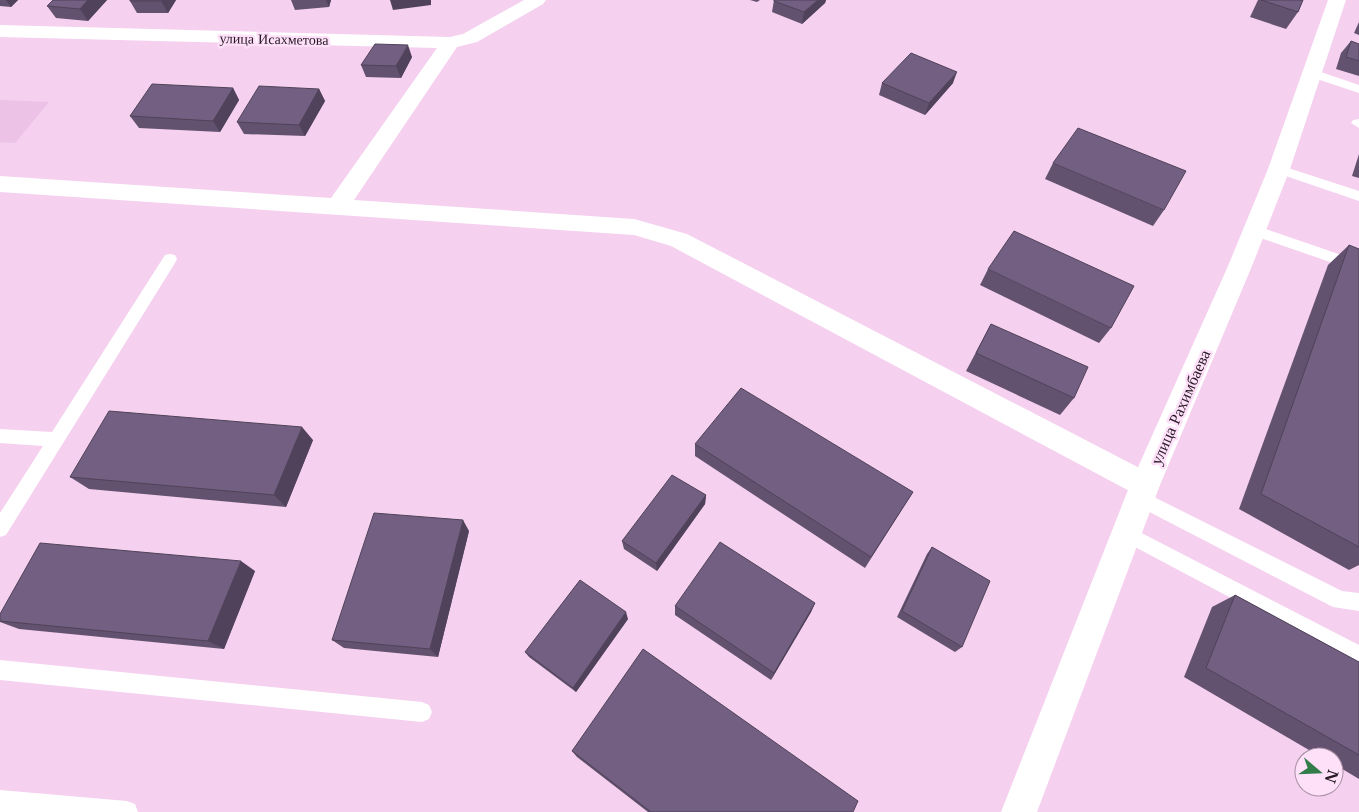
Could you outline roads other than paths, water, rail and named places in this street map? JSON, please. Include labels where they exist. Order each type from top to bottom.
[{"type":"street","name":"улица Исахметова","points":[[0,31],[450,43],[470,38],[537,0]]},
{"type":"street","name":"улица Рахимбаева","points":[[1019,812],[1126,533],[1279,169],[1337,0]]},
{"type":"street","points":[[336,207],[450,43]]},
{"type":"street","points":[[0,184],[634,227],[679,240],[1143,491]]},
{"type":"lane","points":[[1312,73],[1359,89]]},
{"type":"lane","points":[[1279,169],[1359,196]]},
{"type":"lane","points":[[1254,230],[1359,267]]},
{"type":"lane","points":[[0,529],[170,259]]},
{"type":"lane","points":[[0,436],[56,439]]},
{"type":"lane","points":[[1143,491],[1340,600],[1359,602]]},
{"type":"lane","points":[[1126,533],[1359,656]]},
{"type":"lane","points":[[0,670],[422,712]]},
{"type":"lane","points":[[0,801],[127,812]]}]
